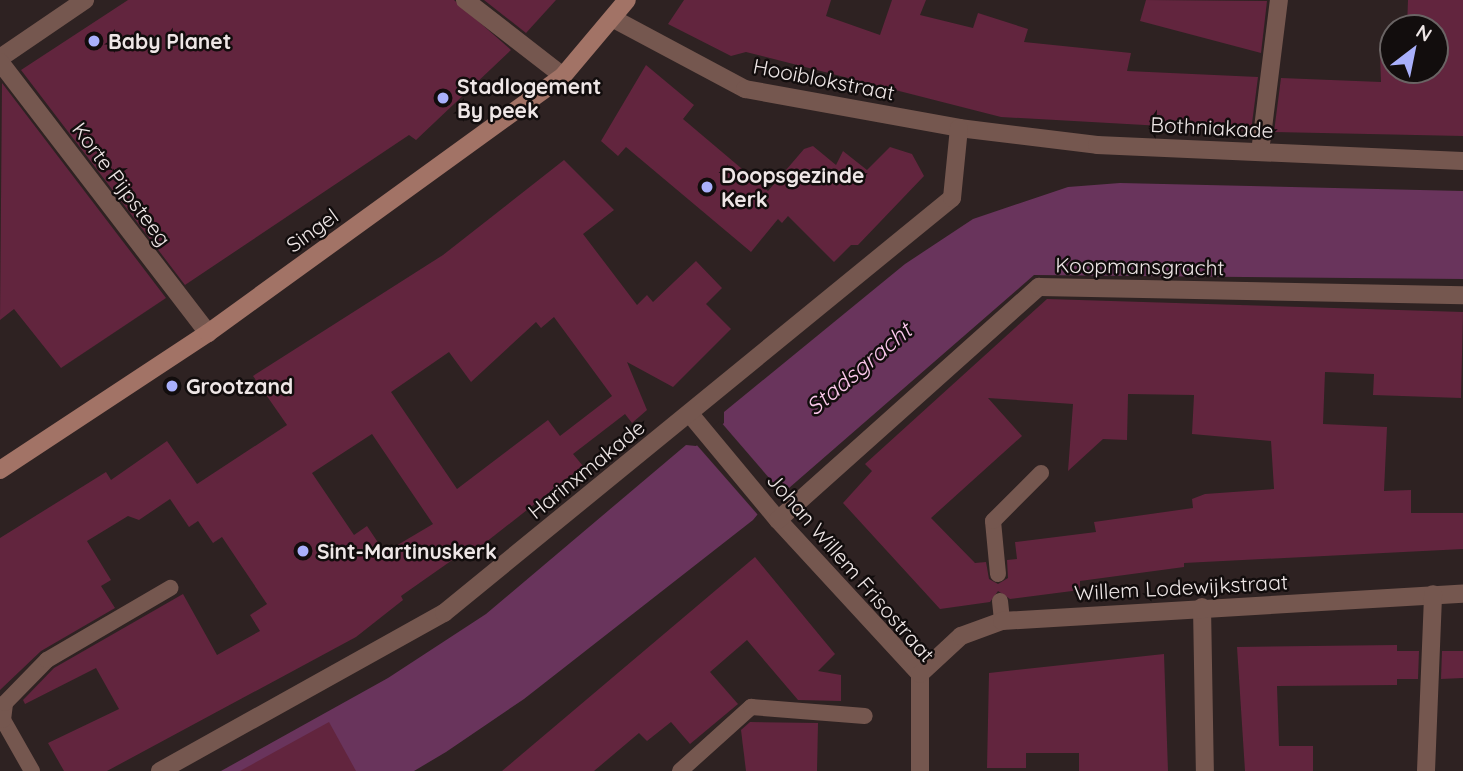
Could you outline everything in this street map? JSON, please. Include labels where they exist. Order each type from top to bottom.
[{"type":"main road","name":"Singel","points":[[0,470],[208,333],[563,76],[627,0]]},
{"type":"street","points":[[0,60],[85,0]]},
{"type":"street","points":[[466,0],[563,76]]},
{"type":"street","points":[[1259,152],[1279,0]]},
{"type":"street","name":"Hooiblokstraat","points":[[612,18],[745,89],[959,128]]},
{"type":"street","name":"Korte Pijpsteeg","points":[[0,60],[208,333]]},
{"type":"street","name":"Bothniakade","points":[[959,128],[1097,145],[1463,161]]},
{"type":"street","name":"Harinxmakade","points":[[160,771],[443,612],[690,414],[952,198],[959,128]]},
{"type":"street","name":"Koopmansgracht","points":[[773,513],[1039,287],[1463,295]]},
{"type":"street","name":"Johan Willem Frisostraat","points":[[690,414],[773,513],[920,674],[920,771]]},
{"type":"street","points":[[1426,771],[1433,594]]},
{"type":"street","name":"Willem Lodewijkstraat","points":[[920,674],[961,636],[1002,621],[1202,607],[1463,594]]},
{"type":"street","points":[[1202,607],[1205,771]]},
{"type":"lane","points":[[998,574],[993,521],[1041,473]]},
{"type":"lane","points":[[33,771],[4,720],[5,703],[47,660],[170,588]]},
{"type":"lane","points":[[1000,601],[1002,621]]},
{"type":"lane","points":[[680,771],[751,707],[865,716]]},
{"type":"water","name":"Stadsgracht","points":[[1120,183],[1463,191],[1463,279],[1034,275],[789,488],[777,491],[753,520],[524,699],[446,752],[414,771],[221,771],[388,678],[486,614],[686,445],[696,446],[724,423],[724,412],[905,264],[973,219],[1068,187]]},
{"type":"pier","points":[[720,421],[782,493],[758,515],[695,443]]},
{"type":"building","points":[[128,0],[454,0],[511,50],[416,140],[409,135],[185,285],[21,70]]},
{"type":"building","points":[[484,0],[556,0],[526,33]]},
{"type":"building","points":[[684,0],[831,0],[826,16],[880,35],[892,0],[926,0],[920,15],[973,28],[978,13],[1028,29],[1024,42],[1131,53],[1127,71],[1258,77],[1251,131],[1001,117],[746,52],[731,56],[668,24]]},
{"type":"building","points":[[1146,0],[1267,1],[1261,53],[1140,21]]},
{"type":"building","points":[[1408,0],[1463,0],[1463,136],[1274,132],[1281,78],[1379,84],[1449,84],[1449,14],[1408,14]]},
{"type":"building","points":[[646,65],[694,105],[683,119],[768,191],[804,149],[813,146],[836,165],[843,151],[867,170],[890,147],[912,154],[924,176],[858,245],[851,245],[834,262],[788,216],[782,223],[778,219],[751,252],[626,147],[618,156],[601,141]]},
{"type":"building","points":[[2,83],[166,298],[61,368],[14,309],[0,320]]},
{"type":"building","points":[[564,160],[614,210],[583,234],[637,305],[647,295],[653,302],[696,261],[722,288],[706,304],[731,329],[673,387],[627,362],[647,410],[632,423],[625,414],[573,454],[583,466],[462,561],[458,556],[401,596],[403,600],[356,637],[107,771],[64,771],[48,743],[119,709],[96,668],[25,704],[23,700],[54,668],[183,594],[217,655],[260,631],[250,615],[267,604],[222,537],[213,543],[198,521],[189,527],[170,499],[139,520],[128,516],[87,541],[111,580],[101,586],[115,608],[41,651],[0,690],[0,538],[106,472],[111,480],[167,441],[197,484],[287,425],[253,376],[443,255]],"holes":[[[554,317],[612,396],[560,436],[548,420],[457,489],[391,392],[449,352],[471,382],[536,322],[541,328]],[[372,434],[433,524],[389,550],[381,547],[367,526],[354,535],[312,473]]]},
{"type":"building","points":[[1047,299],[1463,312],[1461,398],[1373,395],[1374,374],[1325,372],[1323,424],[1387,427],[1384,491],[1411,490],[1411,513],[1463,513],[1463,549],[1184,563],[1184,567],[1080,581],[1080,590],[1010,599],[998,591],[990,602],[940,609],[843,503],[872,471],[865,464]],"holes":[[[1128,394],[1194,395],[1192,434],[1271,441],[1274,489],[1205,494],[1192,499],[1193,508],[1094,522],[1096,532],[1015,542],[1017,559],[1007,560],[1008,578],[998,584],[989,579],[986,562],[975,563],[931,518],[1022,436],[988,398],[1073,404],[1068,471],[1103,439],[1127,440]]]},
{"type":"building","points":[[755,557],[835,654],[818,671],[841,675],[841,701],[798,700],[747,640],[710,672],[738,704],[690,744],[671,722],[647,741],[639,733],[594,771],[502,771]]},
{"type":"building","points":[[1397,645],[1397,651],[1419,651],[1418,679],[1397,679],[1397,685],[1277,686],[1279,746],[1313,746],[1313,771],[1245,771],[1237,647]]},
{"type":"building","points":[[1442,651],[1463,651],[1463,678],[1441,679]]},
{"type":"building","points":[[1164,654],[1168,771],[1079,771],[1079,753],[1026,753],[1026,768],[987,768],[989,673]]},
{"type":"building","points":[[329,722],[356,771],[240,771]]},
{"type":"building","points":[[750,722],[818,723],[817,771],[746,771],[741,730]]},
{"type":"place","name":"Baby Planet","points":[[94,41]]},
{"type":"place","name":"Stadlogement By peek","points":[[443,98]]},
{"type":"place","name":"Doopsgezinde Kerk","points":[[707,187]]},
{"type":"place","name":"Grootzand","points":[[172,386]]},
{"type":"place","name":"Sint-Martinuskerk","points":[[303,551]]}]
